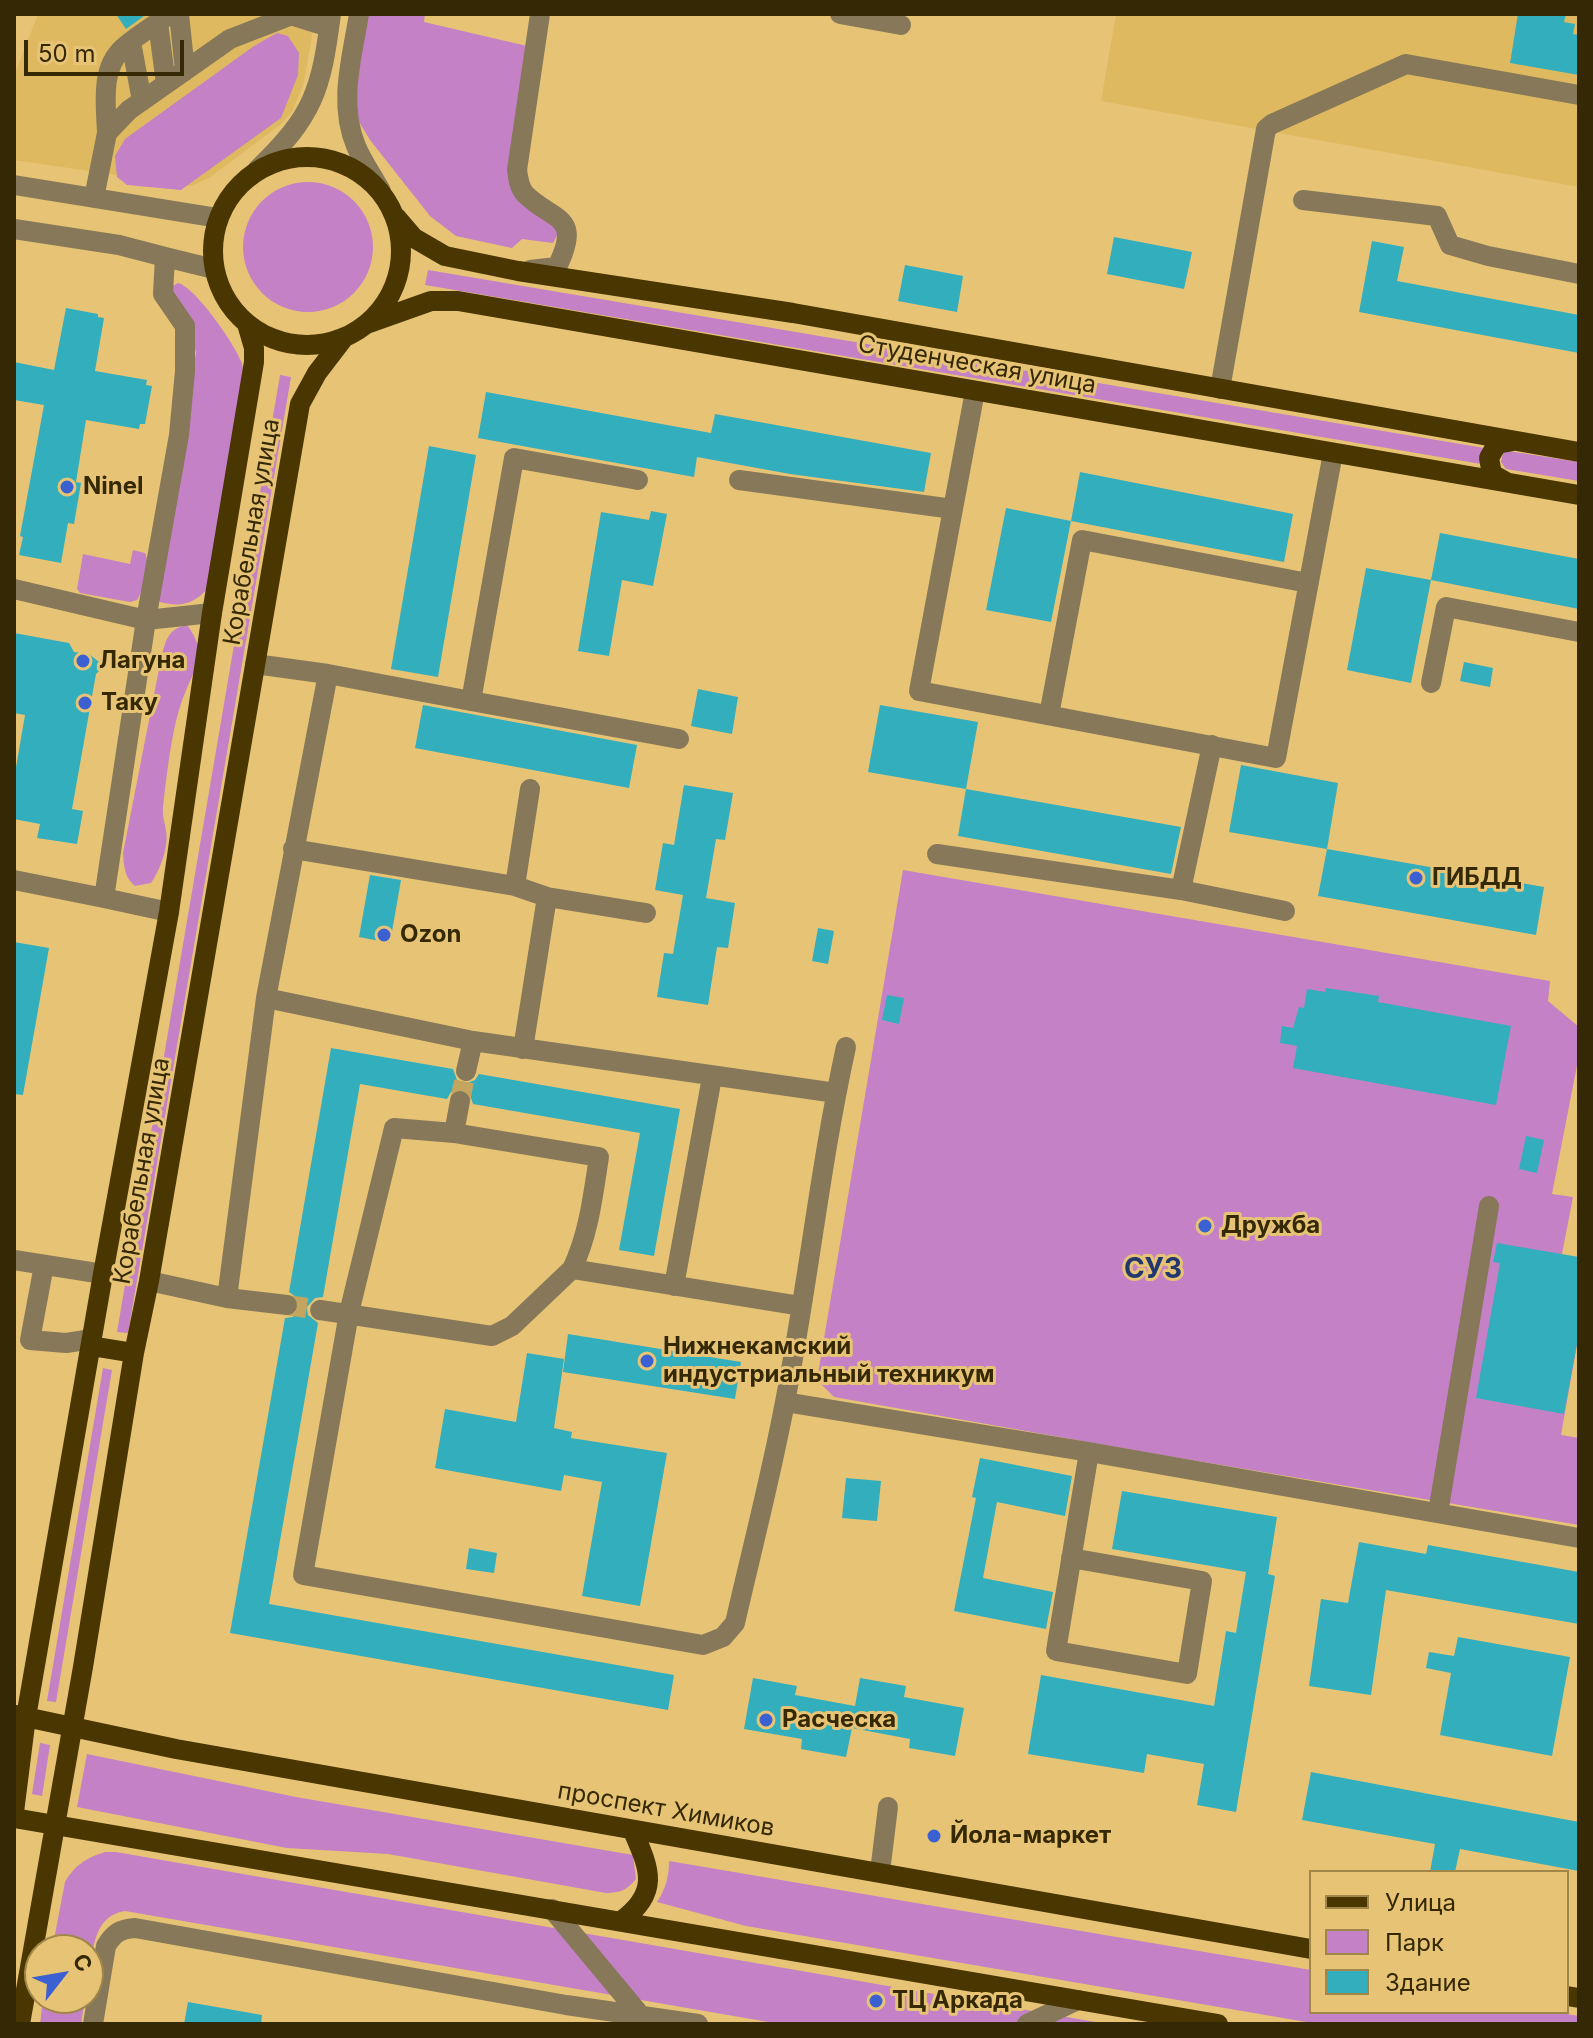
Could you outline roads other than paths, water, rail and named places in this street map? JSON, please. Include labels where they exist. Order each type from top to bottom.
[{"type":"main road","name":"Корабельная улица","points":[[312,155],[338,161],[362,172],[381,191],[396,217],[402,245],[399,274],[388,301],[369,323],[343,339],[318,345],[293,345],[268,337],[247,324],[225,299],[212,257],[215,224],[230,194],[257,170],[284,158],[312,155]]},
{"type":"main road","name":"Студенческая улица","points":[[396,217],[414,238],[445,256],[518,271],[793,313],[1579,452]]},
{"type":"main road","name":"Студенческая улица","points":[[369,323],[431,301],[458,301],[1579,495]]},
{"type":"main road","name":"Корабельная улица","points":[[14,1812],[20,1716],[92,1343],[169,912],[212,613],[252,372],[254,348],[247,324]]},
{"type":"main road","name":"Корабельная улица","points":[[20,2024],[300,404],[317,373],[343,339]]},
{"type":"main road","points":[[1506,482],[1492,474],[1489,458],[1497,444],[1513,441]]},
{"type":"main road","points":[[92,1343],[134,1353]]},
{"type":"main road","name":"проспект Химиков","points":[[20,1716],[176,1749],[1309,1949]]},
{"type":"main road","points":[[14,1818],[1218,2024]]},
{"type":"main road","points":[[621,1921],[633,1912],[644,1895],[649,1878],[648,1866],[633,1831]]},
{"type":"street","points":[[179,14],[185,71]]},
{"type":"street","points":[[107,133],[129,110],[230,39],[290,14],[330,20]]},
{"type":"street","name":"Корабельная улица","points":[[359,14],[346,91],[347,119],[356,148],[381,191]]},
{"type":"street","points":[[518,271],[557,267],[565,250],[564,223],[519,185],[519,157],[540,14]]},
{"type":"street","points":[[840,14],[901,25]]},
{"type":"street","points":[[164,19],[166,84]]},
{"type":"street","points":[[94,198],[107,133],[106,89],[110,66],[122,49],[164,19]]},
{"type":"street","name":"Корабельная улица","points":[[257,170],[287,141],[306,116],[319,84],[330,20]]},
{"type":"street","points":[[131,42],[142,101]]},
{"type":"street","points":[[1220,389],[1266,129],[1272,124],[1406,64],[1579,95]]},
{"type":"street","points":[[14,185],[218,218]]},
{"type":"street","points":[[1303,200],[1437,216],[1450,245],[1579,274]]},
{"type":"street","points":[[14,229],[119,245],[214,269]]},
{"type":"street","points":[[104,898],[146,620],[179,435],[187,349],[185,326],[163,294],[165,257]]},
{"type":"street","points":[[975,391],[919,691],[1276,758],[1333,453]]},
{"type":"street","points":[[471,701],[514,458],[638,480]]},
{"type":"street","points":[[739,480],[953,509]]},
{"type":"street","points":[[1049,715],[1082,540],[1308,583]]},
{"type":"street","points":[[14,589],[146,620],[212,613]]},
{"type":"street","points":[[1431,683],[1446,607],[1579,632]]},
{"type":"street","points":[[255,664],[328,674],[679,739]]},
{"type":"street","points":[[227,1298],[266,998],[328,674]]},
{"type":"street","points":[[1181,890],[1212,745]]},
{"type":"street","points":[[515,886],[530,789]]},
{"type":"street","points":[[293,849],[515,886],[547,897],[646,913]]},
{"type":"street","points":[[937,854],[1181,890],[1285,911]]},
{"type":"street","points":[[14,880],[169,912]]},
{"type":"street","points":[[523,1049],[547,897]]},
{"type":"street","points":[[266,998],[473,1041],[836,1093]]},
{"type":"street","points":[[466,1071],[473,1041]]},
{"type":"street","points":[[320,1310],[349,1313],[492,1336],[512,1326],[572,1269],[588,1225],[599,1157],[454,1133],[394,1128],[349,1313],[303,1575],[703,1645],[723,1637],[735,1623],[785,1402],[846,1047]]},
{"type":"street","points":[[674,1286],[712,1077]]},
{"type":"street","points":[[454,1133],[460,1101]]},
{"type":"street","points":[[1438,1513],[1489,1206]]},
{"type":"street","points":[[14,1260],[103,1274]]},
{"type":"street","points":[[44,1265],[30,1340],[92,1343]]},
{"type":"street","points":[[572,1269],[801,1306]]},
{"type":"street","points":[[149,1281],[227,1298],[287,1305]]},
{"type":"street","points":[[785,1402],[1579,1538]]},
{"type":"street","points":[[1071,1558],[1202,1581],[1187,1674],[1056,1651],[1071,1558],[1089,1452]]},
{"type":"street","points":[[880,1872],[888,1807]]},
{"type":"street","points":[[552,1909],[641,2016]]},
{"type":"street","points":[[93,2024],[106,1946],[113,1935],[123,1929],[135,1928],[564,2015],[641,2016],[698,2024]]},
{"type":"street","points":[[1027,2024],[1078,2000]]},
{"type":"tunnel","points":[[460,1101],[466,1071]]},
{"type":"tunnel","points":[[287,1305],[320,1310]]},
{"type":"place","name":"Ninel","points":[[67,487]]},
{"type":"place","name":"Лагуна","points":[[83,661]]},
{"type":"place","name":"Таку","points":[[85,703]]},
{"type":"place","name":"ГИБДД","points":[[1416,878]]},
{"type":"place","name":"Ozon","points":[[384,935]]},
{"type":"place","name":"Дружба","points":[[1205,1226]]},
{"type":"place","name":"Нижнекамский индустриальный техникум","points":[[647,1361]]},
{"type":"place","name":"Расческа","points":[[766,1720]]},
{"type":"place","name":"Йола-маркет","points":[[934,1836]]},
{"type":"place","name":"ТЦ Аркада","points":[[876,2001]]},
{"type":"district","name":"СУЗ","points":[[1153,1270]]}]
